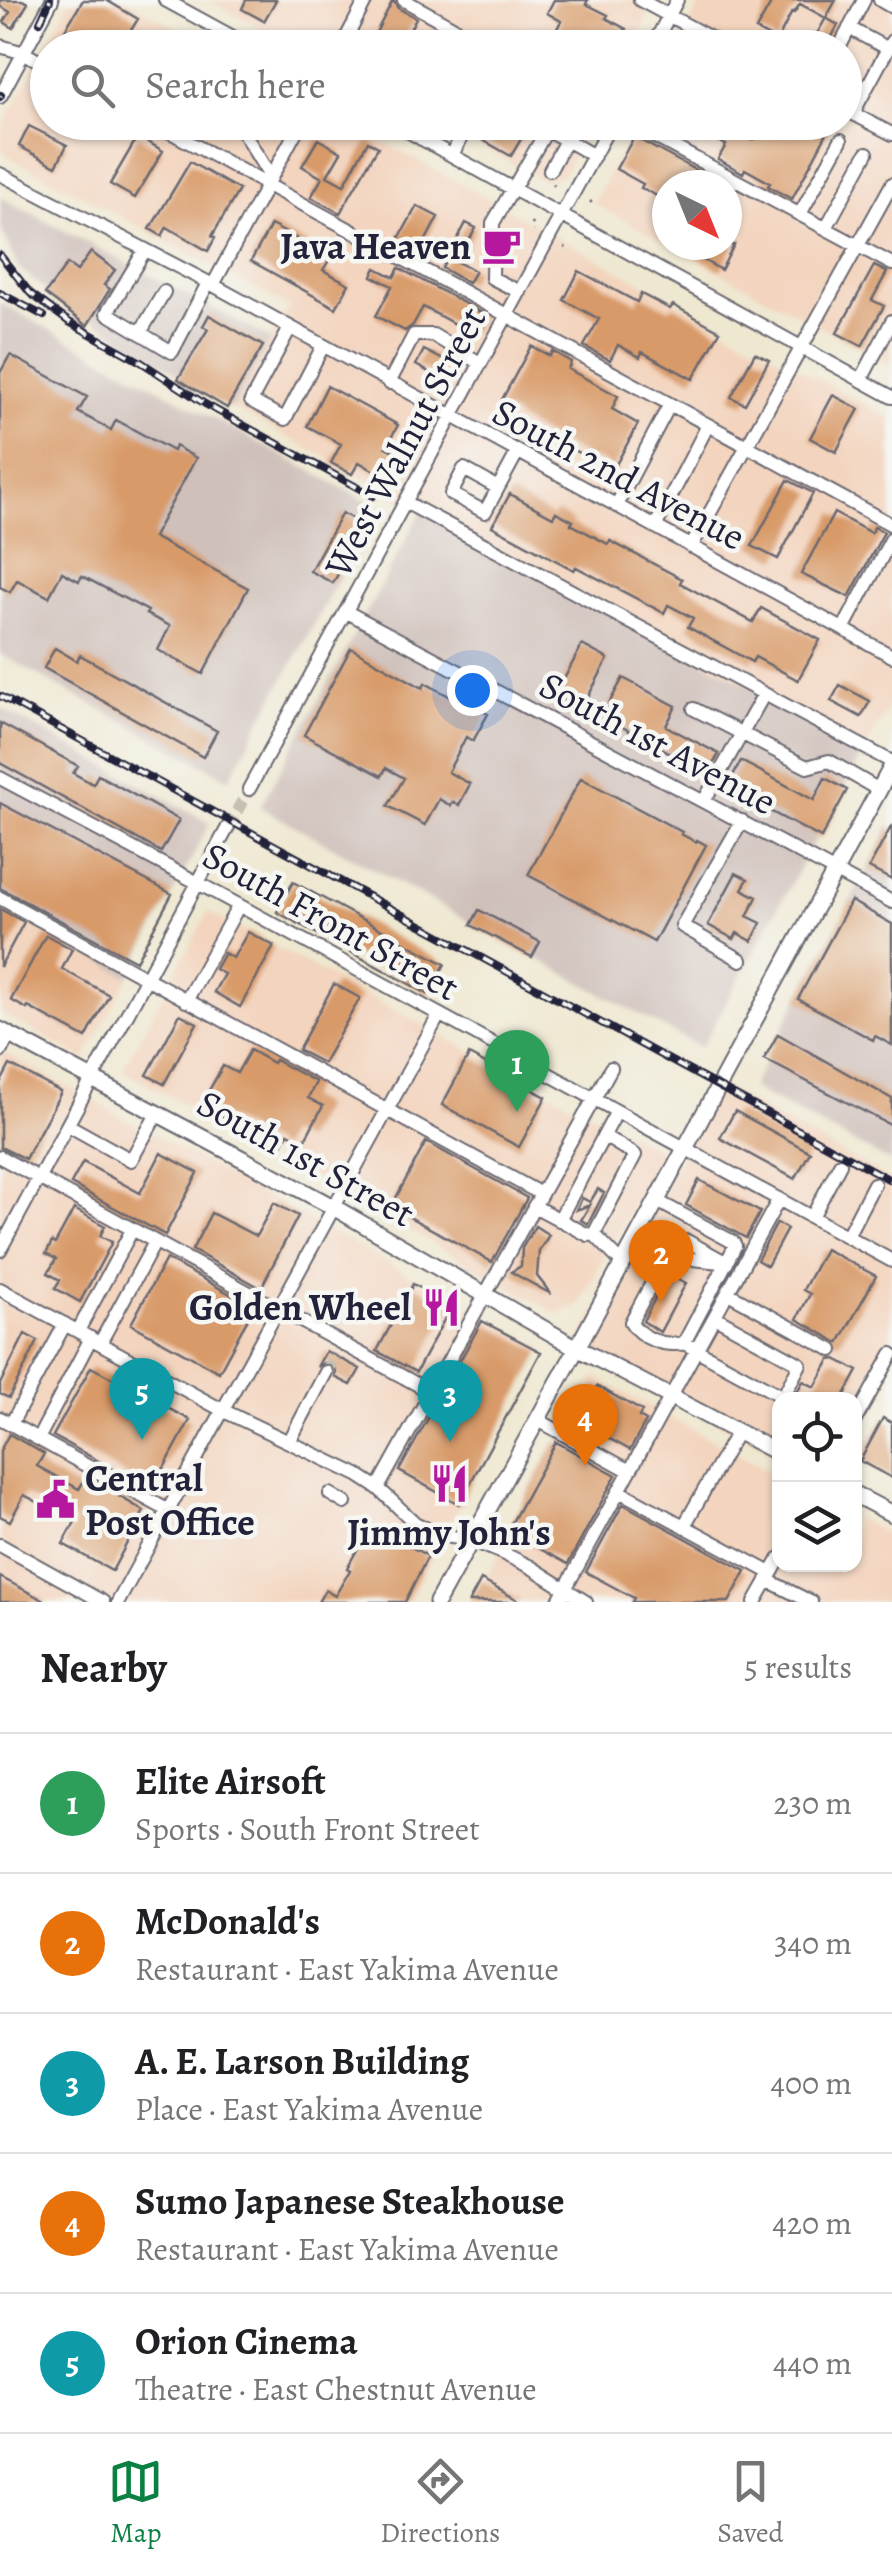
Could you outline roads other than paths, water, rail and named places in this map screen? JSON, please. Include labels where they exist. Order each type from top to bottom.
[{"type":"main road","points":[[437,1602],[888,775]]},
{"type":"main road","name":"South 1st Street","points":[[4,1032],[336,1208],[577,1348],[772,1450]]},
{"type":"main road","points":[[862,1498],[892,1514]]},
{"type":"street","points":[[36,30],[52,0]]},
{"type":"street","points":[[165,0],[220,30]]},
{"type":"street","points":[[350,30],[366,0]]},
{"type":"street","points":[[404,0],[458,30]]},
{"type":"street","points":[[640,0],[695,30]]},
{"type":"street","points":[[661,30],[677,0]]},
{"type":"street","points":[[854,30],[849,28],[864,0]]},
{"type":"street","points":[[880,0],[892,6]]},
{"type":"street","points":[[862,33],[890,45],[862,90]]},
{"type":"street","points":[[1,96],[30,42]]},
{"type":"street","points":[[0,46],[30,56]]},
{"type":"street","points":[[862,118],[892,134]]},
{"type":"street","points":[[187,140],[892,525]]},
{"type":"street","points":[[247,140],[269,182]]},
{"type":"street","points":[[145,250],[106,314],[172,352],[291,140]]},
{"type":"street","points":[[423,140],[892,396]]},
{"type":"street","points":[[452,155],[460,140]]},
{"type":"street","points":[[520,292],[492,278],[492,223],[514,189],[535,140]]},
{"type":"street","points":[[550,170],[566,140],[594,156]]},
{"type":"street","name":"West Walnut Street","points":[[249,789],[602,140]]},
{"type":"street","points":[[661,140],[892,264]]},
{"type":"street","points":[[800,214],[841,140]]},
{"type":"street","points":[[826,228],[868,154]]},
{"type":"street","name":"South 2nd Avenue","points":[[0,174],[210,284],[892,656]]},
{"type":"street","points":[[692,547],[892,184]]},
{"type":"street","points":[[140,333],[164,292]]},
{"type":"street","points":[[861,380],[892,321]]},
{"type":"street","points":[[290,328],[251,402],[285,419],[323,346]]},
{"type":"street","points":[[389,383],[414,335],[434,336],[480,363]]},
{"type":"street","points":[[616,506],[670,404]]},
{"type":"street","points":[[654,527],[708,425]]},
{"type":"street","points":[[498,488],[517,452]]},
{"type":"street","points":[[406,502],[764,694],[888,775]]},
{"type":"street","points":[[843,629],[892,538]]},
{"type":"street","name":"South 1st Avenue","points":[[347,612],[892,902]]},
{"type":"street","points":[[704,801],[764,694]]},
{"type":"street","points":[[694,709],[807,767],[829,762],[888,775]]},
{"type":"street","name":"South Front Street","points":[[0,778],[892,1261]]},
{"type":"street","points":[[741,960],[682,926],[742,821]]},
{"type":"street","points":[[0,1250],[228,827]]},
{"type":"street","points":[[0,898],[388,1109],[537,1200],[559,1220],[588,1235],[594,1234]]},
{"type":"street","points":[[186,1001],[239,905]]},
{"type":"street","points":[[118,1602],[439,1015]]},
{"type":"street","points":[[0,1052],[4,1032]]},
{"type":"street","points":[[378,1488],[611,1068]]},
{"type":"street","points":[[559,1220],[617,1111]]},
{"type":"street","points":[[68,1125],[130,1160],[157,1114]]},
{"type":"street","points":[[594,1234],[635,1154],[604,1136]]},
{"type":"street","points":[[0,1157],[279,1310],[339,1350],[431,1392]]},
{"type":"street","points":[[812,1217],[840,1164]]},
{"type":"street","points":[[847,1236],[874,1184]]},
{"type":"street","points":[[690,1347],[715,1317],[779,1199]]},
{"type":"street","points":[[561,1596],[671,1398],[734,1248],[733,1242],[656,1201]]},
{"type":"street","points":[[38,1439],[90,1338],[132,1230]]},
{"type":"street","points":[[594,1234],[623,1264]]},
{"type":"street","points":[[715,1317],[800,1364],[783,1397],[690,1347],[664,1345],[631,1324],[675,1245],[686,1241],[727,1263]]},
{"type":"street","points":[[90,1338],[155,1242]]},
{"type":"street","points":[[0,1289],[224,1411],[355,1474],[378,1488],[415,1523],[438,1535],[472,1540],[531,1567],[561,1596],[586,1602]]},
{"type":"street","points":[[728,1292],[832,1350]]},
{"type":"street","points":[[65,1324],[4,1424],[169,1511]]},
{"type":"street","points":[[862,1408],[892,1354]]},
{"type":"street","points":[[290,1442],[326,1372]]},
{"type":"street","points":[[538,1420],[630,1471]]},
{"type":"street","points":[[684,1526],[737,1432]]},
{"type":"street","points":[[619,1491],[811,1602]]},
{"type":"street","points":[[330,1494],[345,1503]]},
{"type":"street","points":[[0,1545],[102,1602]]},
{"type":"street","points":[[755,1602],[772,1571]]},
{"type":"tunnel","points":[[228,827],[249,789]]},
{"type":"tunnel","points":[[326,1372],[335,1356]]},
{"type":"railway","points":[[40,22],[50,0]]},
{"type":"railway","points":[[0,255],[30,293],[69,322],[205,404],[373,496]]},
{"type":"railway","points":[[0,293],[44,316]]},
{"type":"railway","points":[[0,696],[892,1181]]},
{"type":"place","name":"Java Heaven","points":[[501,246]]},
{"type":"place","name":"Elite Airsoft","points":[[517,1112]]},
{"type":"place","name":"McDonald's","points":[[661,1302]]},
{"type":"place","name":"Golden Wheel","points":[[441,1307]]},
{"type":"place","name":"Orion Cinema","points":[[142,1440]]},
{"type":"place","name":"A. E. Larson Building","points":[[450,1442]]},
{"type":"place","name":"Sumo Japanese Steakhouse","points":[[585,1466]]},
{"type":"place","name":"Jimmy John's","points":[[449,1483]]},
{"type":"place","name":"Central Post Office","points":[[55,1500]]}]
